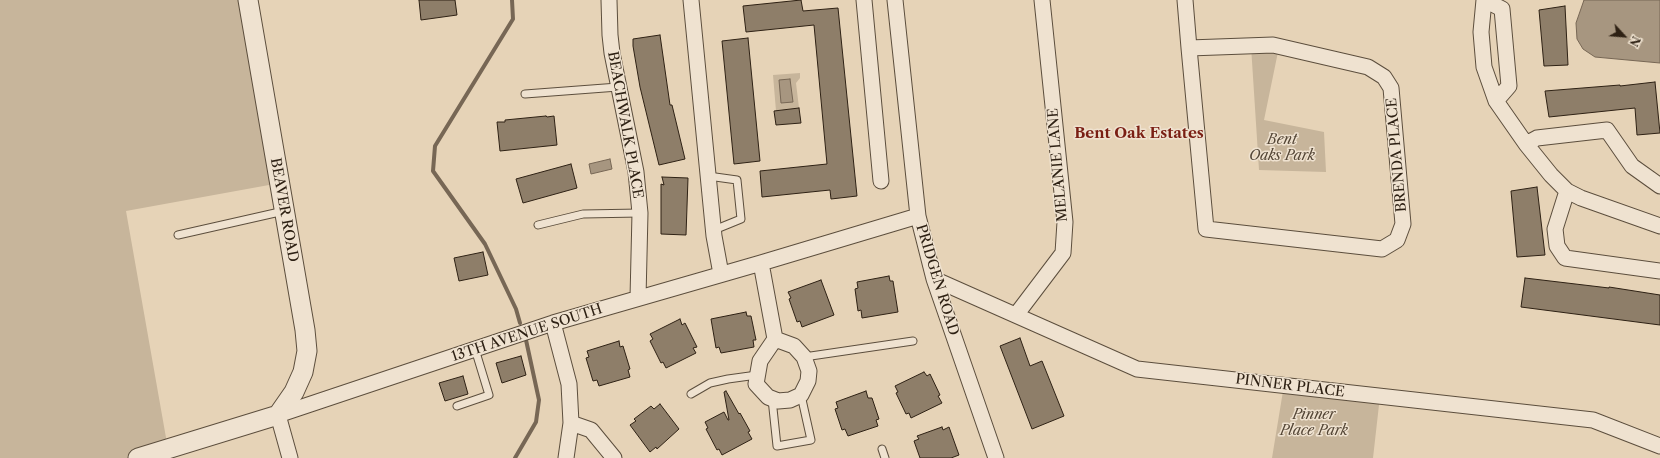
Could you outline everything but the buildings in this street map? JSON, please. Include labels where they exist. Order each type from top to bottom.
[{"type":"street","name":"BEAVER ROAD","points":[[248,0],[307,351],[303,372],[294,392],[278,415]]},
{"type":"street","name":"BEACHWALK PLACE","points":[[609,0],[610,35],[618,87],[636,172],[640,213],[638,298]]},
{"type":"street","points":[[691,0],[708,176],[721,274]]},
{"type":"street","points":[[864,0],[880,181]]},
{"type":"street","name":"PRIDGEN ROAD","points":[[895,0],[918,216],[934,279],[996,458]]},
{"type":"street","name":"MELANIE LANE","points":[[1016,315],[1063,253],[1065,222],[1042,0]]},
{"type":"street","points":[[1185,0],[1189,48]]},
{"type":"street","points":[[1496,101],[1509,86],[1502,10],[1485,0],[1481,32],[1484,67],[1496,101],[1526,144],[1551,175],[1567,191],[1581,198],[1660,226]]},
{"type":"street","name":"BRENDA PLACE","points":[[1273,45],[1368,68],[1384,77],[1391,88],[1403,224],[1402,244],[1382,249],[1206,229],[1189,48],[1273,45]]},
{"type":"street","points":[[1526,144],[1537,138],[1607,130],[1632,166],[1660,186]]},
{"type":"street","points":[[1567,191],[1555,229],[1557,246],[1565,258],[1660,271]]},
{"type":"street","name":"13TH AVENUE SOUTH","points":[[138,458],[278,415],[553,323],[918,216]]},
{"type":"street","points":[[761,263],[775,339],[760,361],[756,384],[768,397],[772,399],[778,401],[790,400],[801,395],[808,381],[809,371],[804,357],[794,346],[775,339]]},
{"type":"street","name":"PINNER PLACE","points":[[934,279],[1137,368],[1593,420],[1660,446]]},
{"type":"street","points":[[553,323],[569,384],[571,423],[566,458]]},
{"type":"street","points":[[278,415],[290,458]]},
{"type":"street","points":[[571,423],[591,430],[614,458]]},
{"type":"lane","points":[[526,94],[618,87]]},
{"type":"lane","points":[[708,176],[737,180],[741,219],[714,230]]},
{"type":"lane","points":[[178,235],[284,211]]},
{"type":"lane","points":[[538,225],[583,214],[640,213]]},
{"type":"lane","points":[[804,357],[913,341]]},
{"type":"lane","points":[[456,406],[489,395],[476,349]]},
{"type":"lane","points":[[692,394],[710,383],[728,378],[757,375]]},
{"type":"lane","points":[[772,399],[777,446],[811,440],[801,395]]},
{"type":"lane","points":[[882,450],[885,458]]},
{"type":"green space","points":[[0,0],[250,0],[280,183],[126,211],[168,449],[135,458],[0,458]]},
{"type":"green space","name":"Bent Oaks Park","points":[[1251,46],[1279,47],[1264,120],[1324,132],[1326,172],[1259,170]]},
{"type":"green space","points":[[800,73],[800,78],[796,83],[799,108],[776,111],[773,75]]},
{"type":"green space","name":"Pinner Place Park","points":[[1284,385],[1380,396],[1373,458],[1272,458]]},
{"type":"shaded area","points":[[1584,0],[1660,0],[1660,63],[1595,57],[1583,49],[1577,39],[1576,23]]},
{"type":"shaded area","points":[[790,79],[793,102],[781,103],[779,80]]},
{"type":"shaded area","points":[[610,159],[612,169],[591,174],[589,164]]},
{"type":"waterway","points":[[512,0],[513,19],[435,146],[433,171],[485,244],[516,309],[520,323]]},
{"type":"waterway","points":[[515,458],[536,422],[539,400],[526,340]]},
{"type":"district","name":"Bent Oak Estates","points":[[1139,134]]}]
